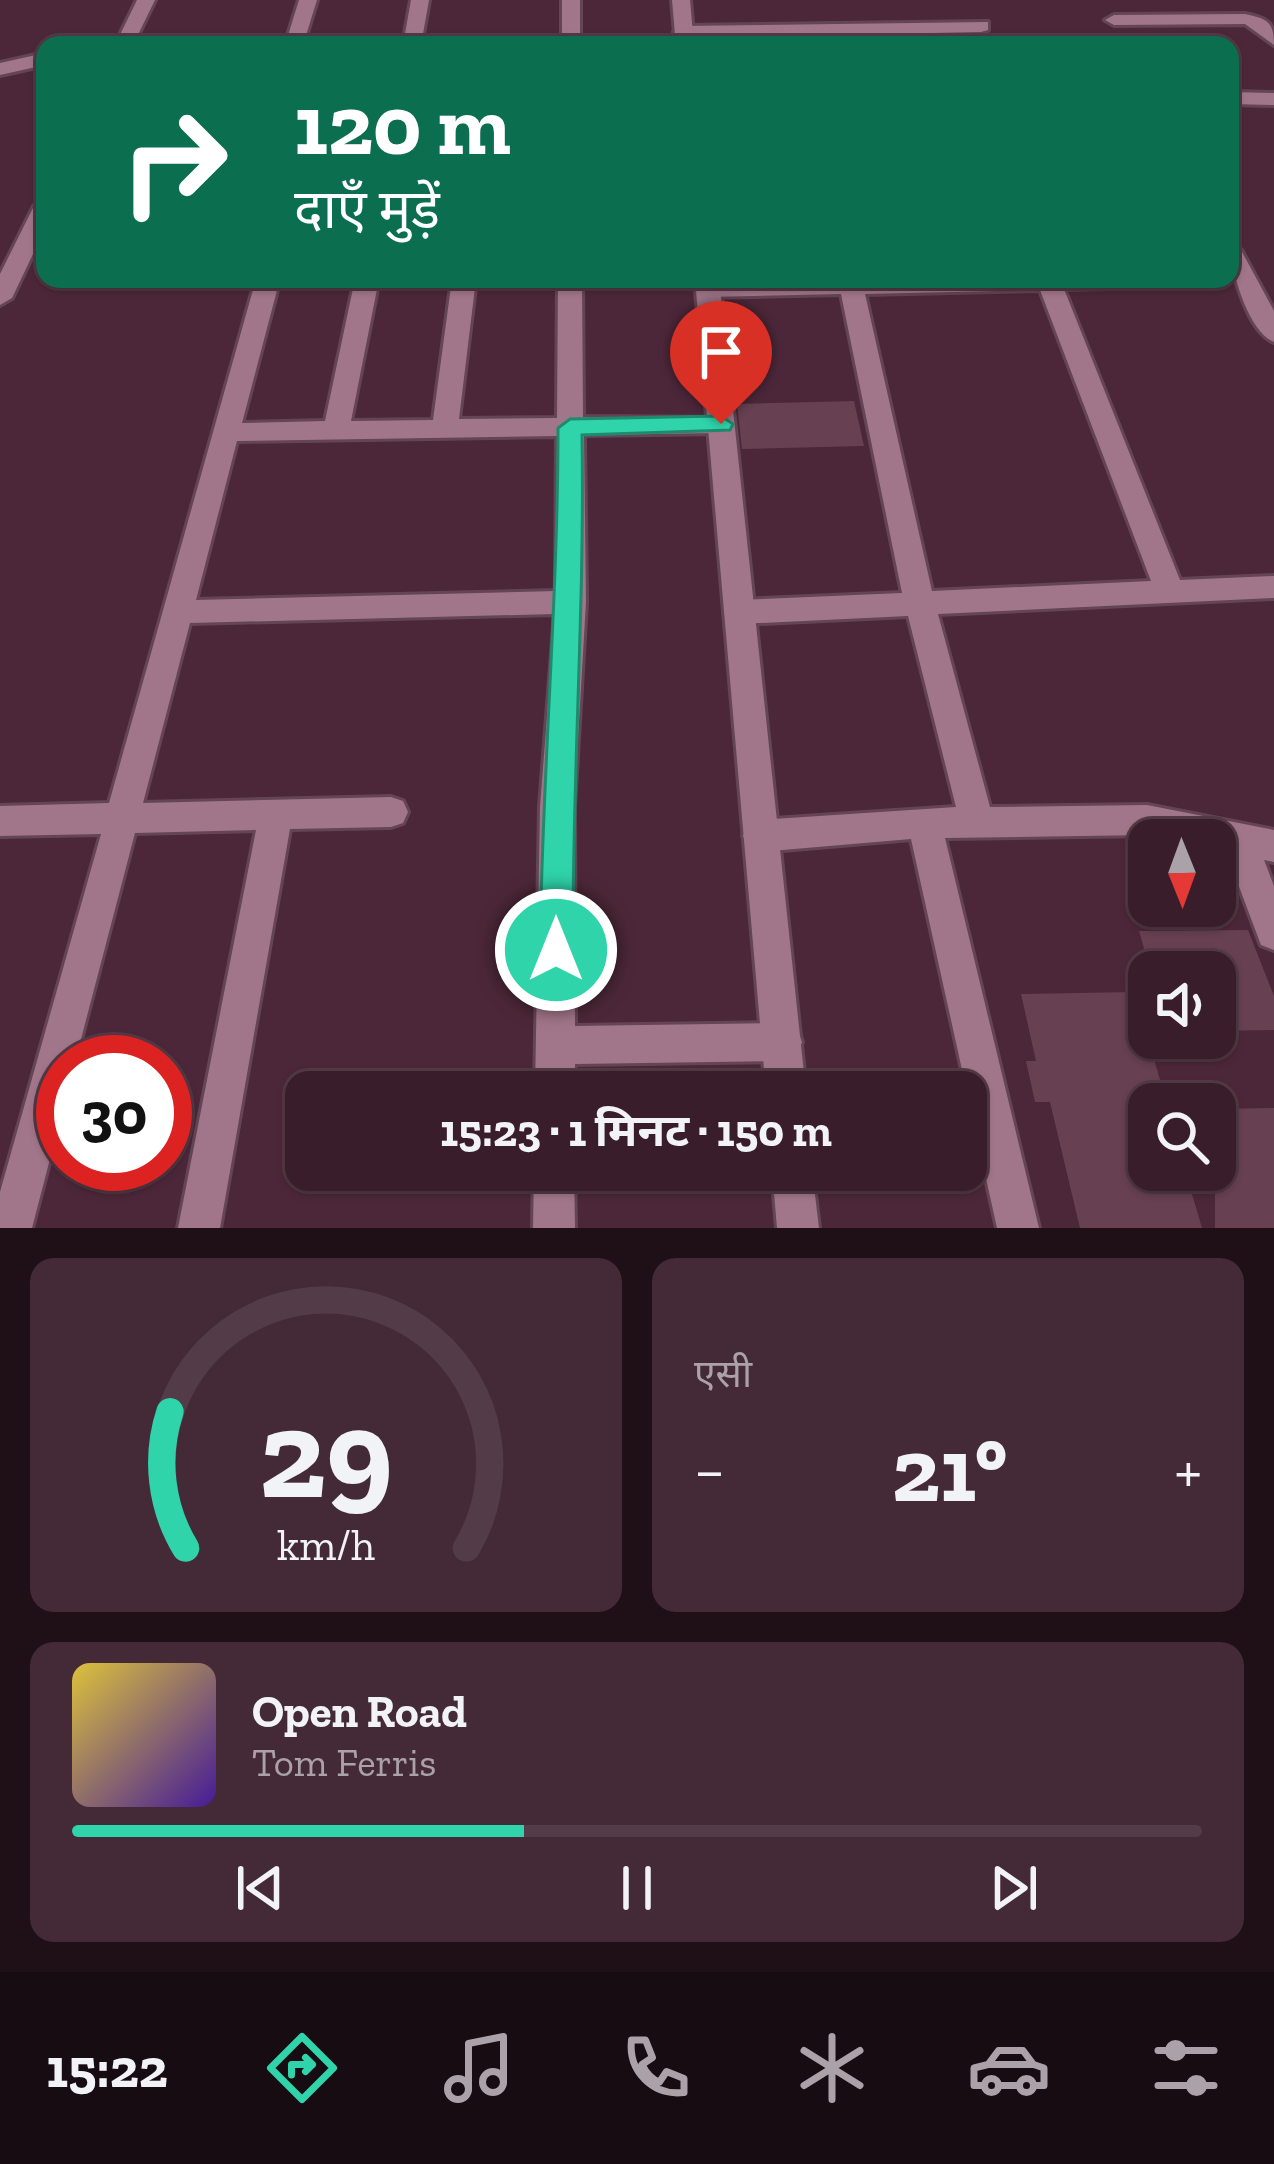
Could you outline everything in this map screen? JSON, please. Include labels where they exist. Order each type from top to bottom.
[{"type":"street","points":[[125,36],[146,0]]},
{"type":"street","points":[[297,36],[308,0]]},
{"type":"street","points":[[414,36],[420,0]]},
{"type":"street","points":[[571,0],[571,36]]},
{"type":"street","points":[[682,0],[684,36]]},
{"type":"street","points":[[1114,20],[1245,19],[1261,23],[1274,39]]},
{"type":"street","points":[[753,36],[981,26]]},
{"type":"street","points":[[0,69],[36,61]]},
{"type":"street","points":[[1239,98],[1274,99]]},
{"type":"street","points":[[0,245],[36,225]]},
{"type":"street","points":[[0,298],[36,228]]},
{"type":"street","points":[[1239,278],[1274,278]]},
{"type":"street","points":[[1239,281],[1274,334]]},
{"type":"street","points":[[11,1228],[118,818],[231,432],[266,288]]},
{"type":"street","points":[[336,432],[365,288]]},
{"type":"street","points":[[445,428],[463,288]]},
{"type":"street","points":[[555,1071],[557,807],[571,602],[570,288]]},
{"type":"street","points":[[708,288],[785,1071]]},
{"type":"street","points":[[852,288],[920,602],[976,823]]},
{"type":"street","points":[[1051,288],[1169,590]]},
{"type":"street","points":[[231,432],[721,424]]},
{"type":"street","points":[[739,612],[1274,586]]},
{"type":"street","points":[[177,612],[571,602]]},
{"type":"street","points":[[0,821],[391,812]]},
{"type":"street","points":[[199,1228],[276,815]]},
{"type":"street","points":[[760,836],[925,823],[1147,820],[1257,843],[1274,933]]},
{"type":"street","points":[[925,823],[1018,1228]]},
{"type":"street","points":[[556,1045],[783,1042]]},
{"type":"street","points":[[554,1191],[554,1228]]},
{"type":"street","points":[[794,1191],[798,1228]]},
{"type":"building","points":[[854,401],[864,446],[742,449],[737,404]]},
{"type":"building","points":[[1248,930],[1274,996],[1274,1030],[1236,1031],[1236,951],[1145,951],[1139,931]]},
{"type":"building","points":[[1128,992],[1128,1059],[1154,1059],[1161,1083],[1128,1083],[1128,1191],[1191,1191],[1202,1228],[1080,1228],[1050,1102],[1035,1102],[1026,1061],[1036,1061],[1021,994]]},
{"type":"building","points":[[1274,1108],[1274,1228],[1215,1228],[1215,1191],[1236,1191],[1236,1109]]},
{"type":"route","points":[[556,950],[557,807],[571,602],[570,428],[721,424]]}]
